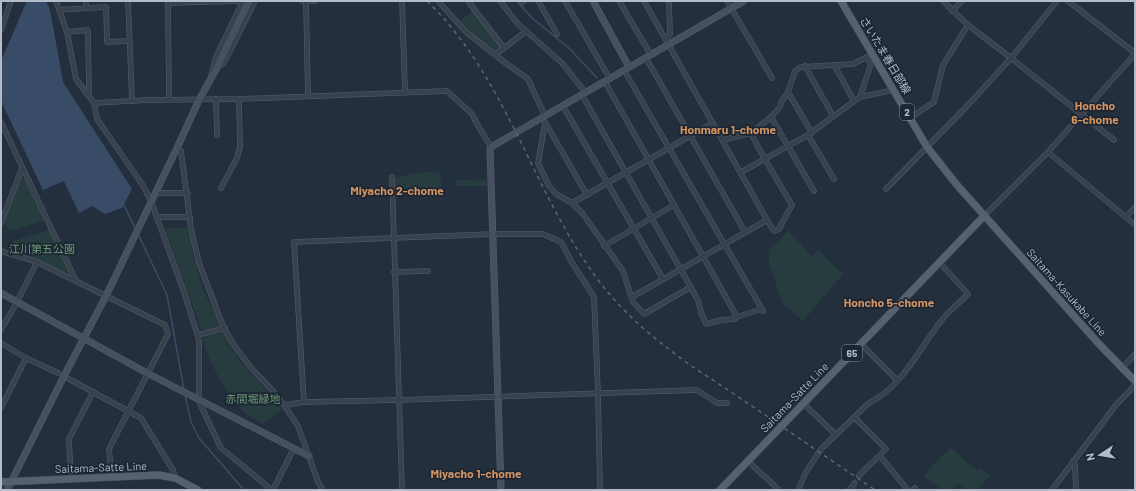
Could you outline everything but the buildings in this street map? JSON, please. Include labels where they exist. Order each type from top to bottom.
[{"type":"main road","name":"さいたま春日部線","points":[[841,1],[928,147],[957,185],[985,215]]},
{"type":"main road","name":"Saitama-Satte Line","points":[[720,490],[985,215]]},
{"type":"main road","name":"Saitama-Kasukabe Line","points":[[985,215],[1099,344],[1135,381]]},
{"type":"main road","name":"Saitama-Satte Line","points":[[1,482],[159,475],[175,478],[194,489]]},
{"type":"street","points":[[1,30],[11,1]]},
{"type":"street","points":[[56,1],[67,32],[76,79],[94,103],[97,119],[142,184],[157,217],[198,335],[199,399],[221,448],[273,490],[294,448]]},
{"type":"street","points":[[86,1],[86,8]]},
{"type":"street","points":[[106,1],[107,42],[130,41]]},
{"type":"street","points":[[128,1],[132,101]]},
{"type":"street","points":[[169,99],[168,2],[243,1],[216,57],[210,80]]},
{"type":"street","points":[[7,490],[83,338],[106,296],[199,100],[218,66],[249,1]]},
{"type":"street","points":[[218,66],[223,64],[227,57],[255,1]]},
{"type":"street","points":[[302,1],[316,1]]},
{"type":"street","points":[[306,1],[308,96]]},
{"type":"street","points":[[402,1],[405,92]]},
{"type":"street","points":[[438,1],[466,32],[528,79],[544,119],[587,195]]},
{"type":"street","points":[[468,1],[504,48]]},
{"type":"street","points":[[500,1],[525,32],[562,63],[584,94],[626,173],[698,300],[706,324],[721,320],[735,319],[737,317],[763,311],[670,148],[592,1]]},
{"type":"street","points":[[538,1],[557,34]]},
{"type":"street","points":[[565,1],[649,161],[737,317]]},
{"type":"street","points":[[619,1],[691,136],[745,232]]},
{"type":"street","points":[[644,1],[774,231],[779,229],[792,205],[751,133]]},
{"type":"street","points":[[667,43],[670,34],[668,1]]},
{"type":"street","points":[[727,1],[772,78]]},
{"type":"street","points":[[491,147],[544,119],[667,43],[744,1]]},
{"type":"street","points":[[943,1],[968,26],[1011,58],[1114,140]]},
{"type":"street","points":[[952,11],[962,1]]},
{"type":"street","points":[[886,189],[970,103],[1011,58],[1057,1]]},
{"type":"street","points":[[985,215],[1048,152],[1135,54],[1068,1]]},
{"type":"street","points":[[59,10],[106,7]]},
{"type":"street","points":[[910,118],[934,102],[943,64],[968,26]]},
{"type":"street","points":[[67,32],[88,30],[89,97]]},
{"type":"street","points":[[495,55],[525,32]]},
{"type":"street","points":[[723,140],[751,133],[771,118],[780,107],[788,92],[795,71],[805,66],[853,64],[867,57],[872,64],[860,97]]},
{"type":"street","points":[[834,65],[854,102]]},
{"type":"street","points":[[805,66],[832,116]]},
{"type":"street","points":[[741,172],[810,134],[832,116],[860,97],[894,90]]},
{"type":"street","points":[[94,103],[169,99],[239,99],[447,91],[472,114],[491,147],[492,234],[501,490]]},
{"type":"street","points":[[788,92],[834,179]]},
{"type":"street","points":[[216,99],[217,135]]},
{"type":"street","points":[[221,188],[237,158],[240,148],[239,99]]},
{"type":"street","points":[[563,106],[663,279]]},
{"type":"street","points":[[771,118],[814,191]]},
{"type":"street","points":[[544,119],[538,163],[549,186],[556,194],[572,204],[583,214],[622,271],[633,302],[644,314],[691,287]]},
{"type":"street","points":[[1,122],[76,281]]},
{"type":"street","points":[[572,204],[713,123]]},
{"type":"street","points":[[1,135],[4,128]]},
{"type":"street","points":[[177,148],[181,151],[188,193],[191,229],[205,282],[225,328],[238,351],[273,391],[298,426],[318,482],[324,490]]},
{"type":"street","points":[[1048,152],[1135,225]]},
{"type":"street","points":[[1,223],[22,168]]},
{"type":"street","points":[[392,177],[402,490]]},
{"type":"street","points":[[156,193],[188,193]]},
{"type":"street","points":[[604,246],[674,205]]},
{"type":"street","points":[[1126,217],[1135,207]]},
{"type":"street","points":[[157,217],[190,217]]},
{"type":"street","points":[[632,297],[767,220]]},
{"type":"street","points":[[304,402],[294,242],[492,234],[543,234],[561,242],[594,297],[600,490]]},
{"type":"street","points":[[1,251],[37,262],[165,325],[168,334],[109,449],[112,478]]},
{"type":"street","points":[[1,330],[37,262]]},
{"type":"street","points":[[798,490],[806,472],[821,449],[854,416],[869,403],[887,391],[910,366],[946,315],[968,294],[940,263]]},
{"type":"street","points":[[394,272],[428,271]]},
{"type":"street","points":[[1,293],[147,373],[309,456]]},
{"type":"street","points":[[198,335],[225,328]]},
{"type":"street","points":[[1,344],[58,373]]},
{"type":"street","points":[[861,344],[897,380]]},
{"type":"street","points":[[1122,368],[1135,354]]},
{"type":"street","points":[[1,408],[26,358]]},
{"type":"street","points":[[68,379],[141,418],[174,470],[175,478]]},
{"type":"street","points":[[1052,490],[1116,405],[1135,385]]},
{"type":"street","points":[[284,405],[304,402],[697,390],[717,403],[727,404]]},
{"type":"street","points":[[71,479],[69,439],[93,392]]},
{"type":"street","points":[[803,404],[835,434]]},
{"type":"street","points":[[854,416],[886,449],[859,476]]},
{"type":"street","points":[[880,456],[908,490]]},
{"type":"street","points":[[748,461],[779,490]]},
{"type":"street","points":[[1073,461],[1075,465],[1076,490]]},
{"type":"street","points":[[849,490],[854,484]]},
{"type":"green space","points":[[473,11],[501,47],[495,51],[470,32],[460,21]]},
{"type":"green space","points":[[440,171],[442,193],[394,194],[393,178],[417,173]]},
{"type":"green space","name":"江川第五公園","points":[[21,178],[25,178],[46,220],[9,231],[4,222]]},
{"type":"green space","points":[[485,179],[488,186],[456,186],[456,180]]},
{"type":"green space","points":[[187,227],[197,270],[205,294],[221,326],[204,330],[201,329],[165,229]]},
{"type":"green space","name":"江川第五公園","points":[[50,230],[70,271],[66,274],[17,252],[13,241]]},
{"type":"green space","points":[[788,231],[812,257],[818,250],[843,274],[803,321],[782,303],[769,263],[769,251]]},
{"type":"green space","name":"赤間堀緑地","points":[[223,332],[237,357],[282,409],[262,424],[238,406],[225,388],[208,356],[203,339],[205,337]]},
{"type":"green space","points":[[951,448],[977,471],[981,468],[990,476],[977,490],[966,490],[958,483],[951,490],[942,490],[924,476]]},
{"type":"water","points":[[27,1],[46,1],[50,10],[63,82],[132,189],[122,208],[105,214],[92,206],[79,213],[64,181],[43,190],[1,101],[1,61]]},
{"type":"waterway","points":[[517,1],[531,17],[570,49],[597,78]]},
{"type":"waterway","points":[[123,203],[136,230]]},
{"type":"waterway","points":[[138,234],[167,295],[184,390]]},
{"type":"waterway","points":[[185,395],[191,422],[199,438],[244,490]]},
{"type":"tunnel","points":[[854,484],[859,476]]},
{"type":"railway","points":[[427,1],[454,31],[477,63],[516,132],[571,239],[593,273],[619,305],[659,342],[686,362],[875,490]]},
{"type":"district","name":"Honcho 6-chome","points":[[1095,112]]},
{"type":"district","name":"Honmaru 1-chome","points":[[728,129]]},
{"type":"district","name":"Miyacho 2-chome","points":[[397,190]]},
{"type":"district","name":"Honcho 5-chome","points":[[889,302]]},
{"type":"district","name":"Miyacho 1-chome","points":[[476,473]]}]
